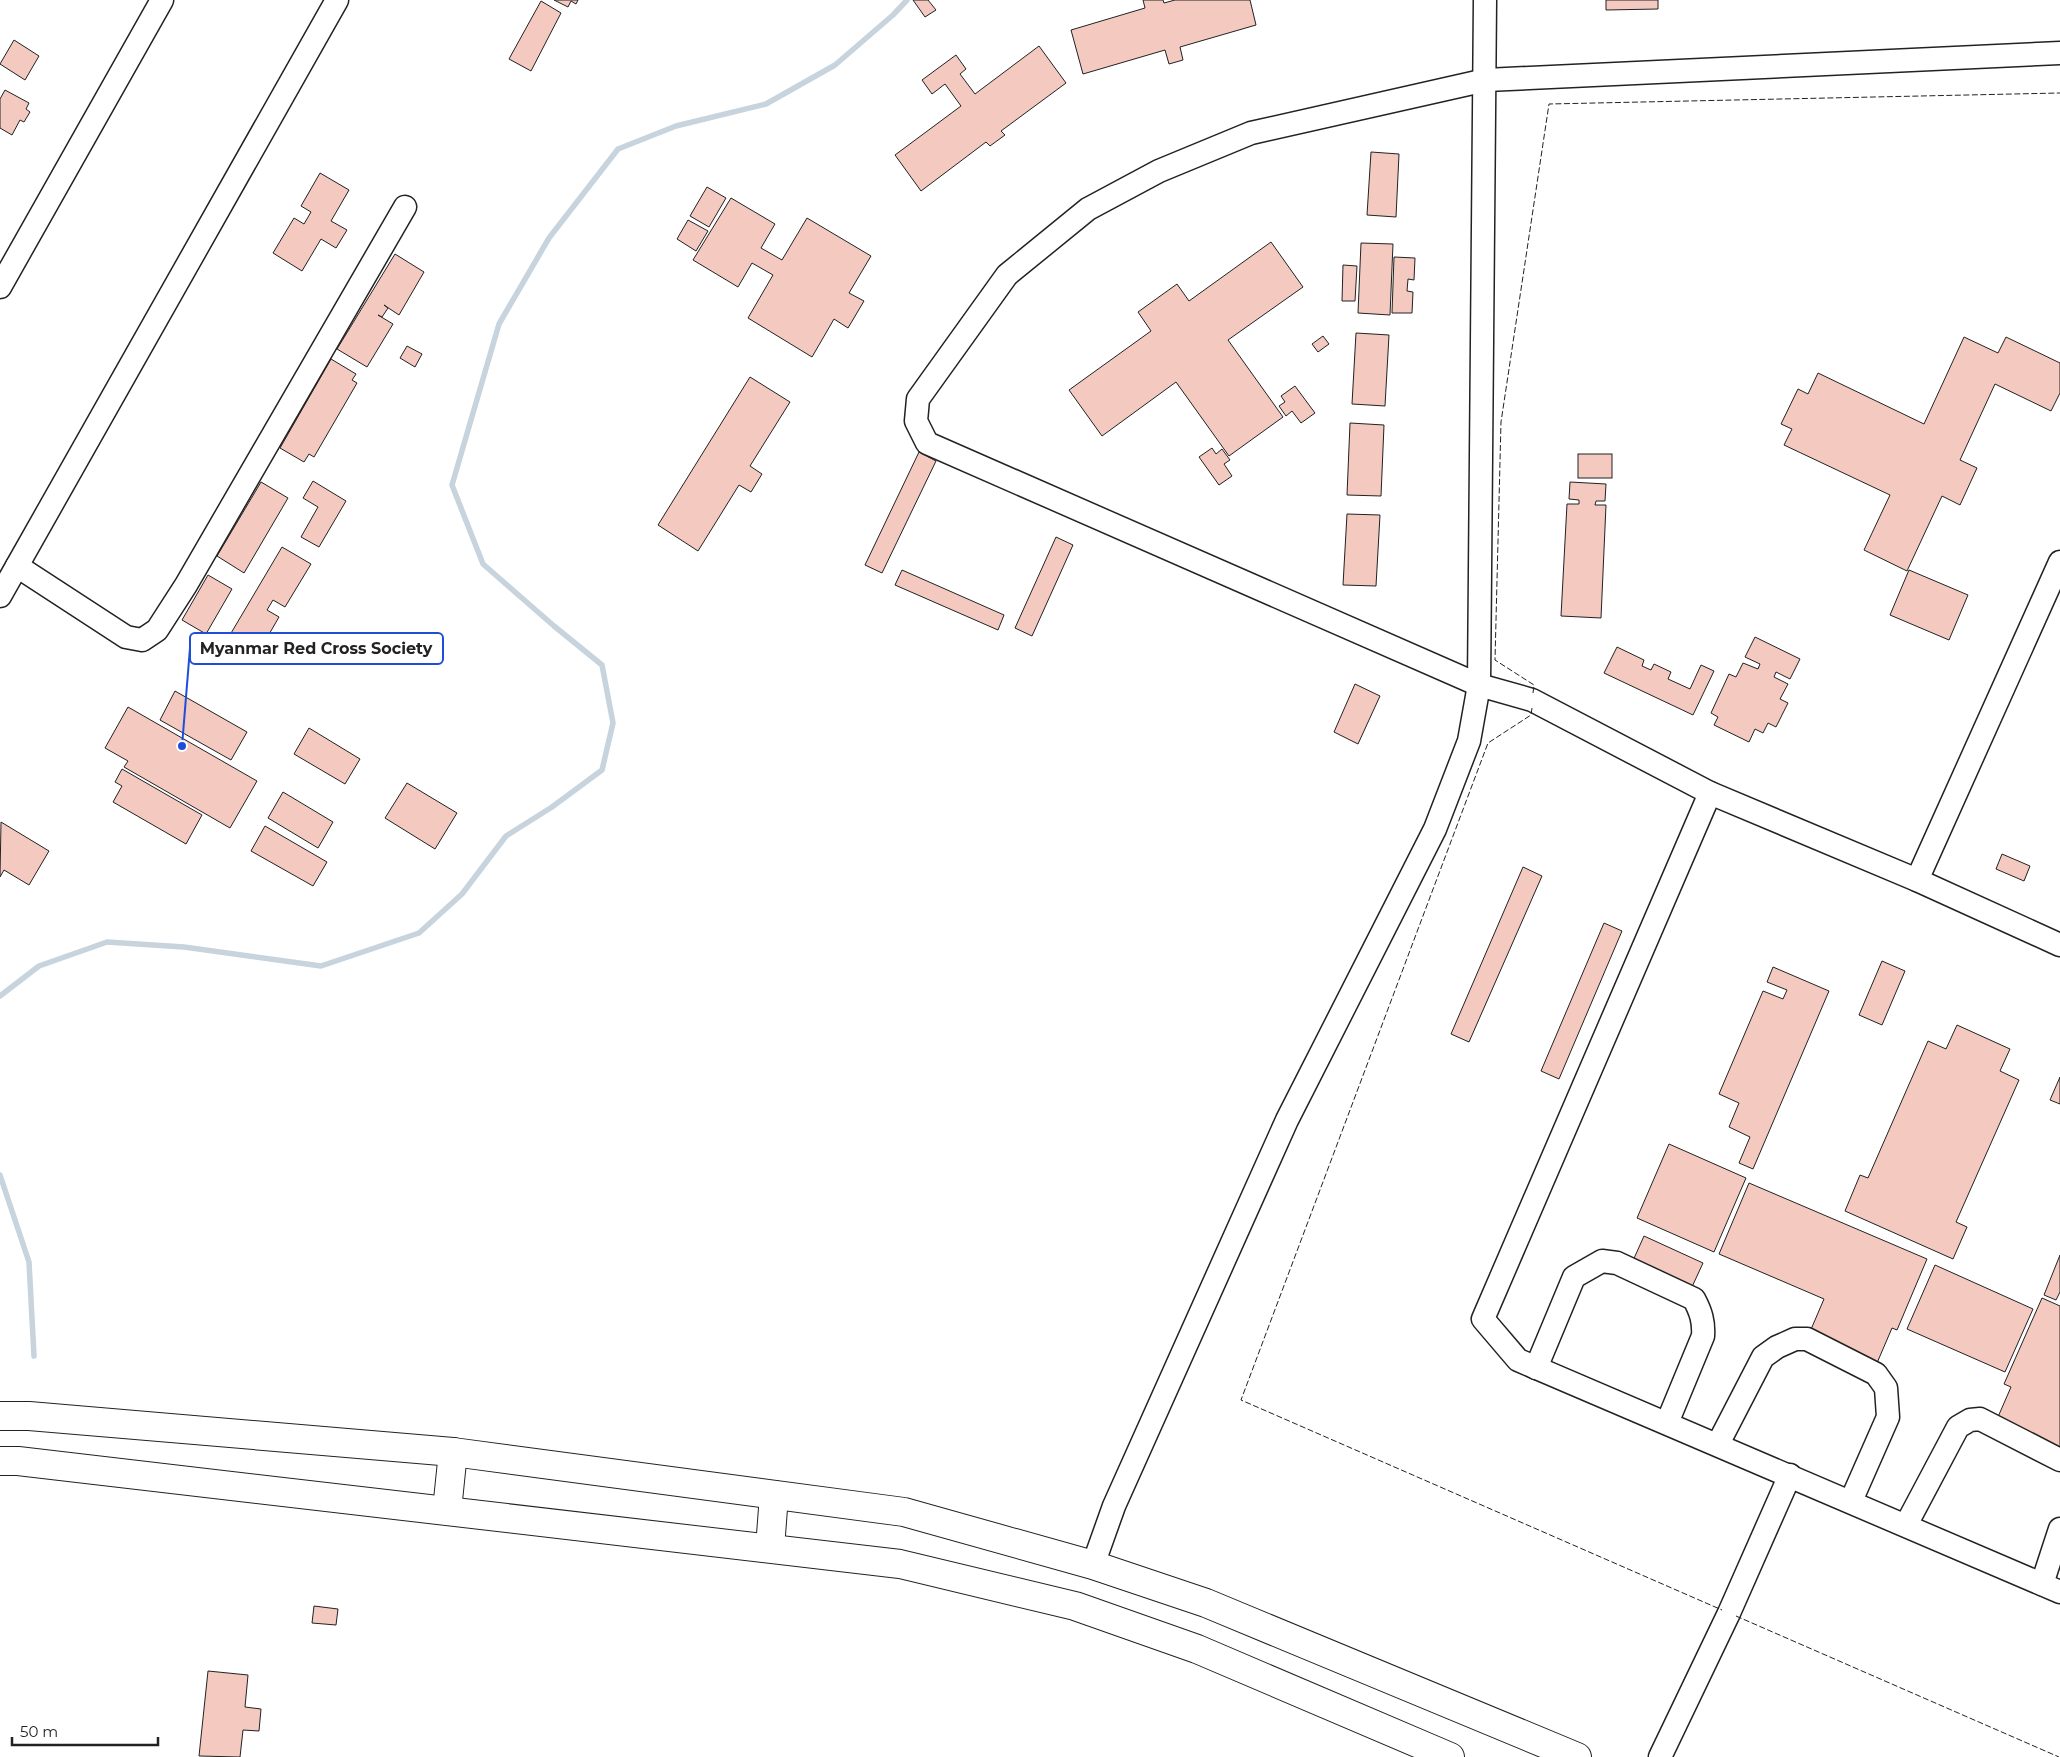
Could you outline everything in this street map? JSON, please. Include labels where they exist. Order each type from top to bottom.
[{"type":"main road","points":[[0,1416],[29,1416],[453,1452],[904,1512],[1093,1564],[1206,1603],[1577,1757]]},
{"type":"main road","points":[[447,1510],[453,1452]]},
{"type":"main road","points":[[0,1461],[18,1460],[900,1564],[1075,1606],[1197,1649],[1450,1757]]},
{"type":"main road","points":[[770,1548],[774,1495]]},
{"type":"street","points":[[0,287],[162,0]]},
{"type":"street","points":[[0,596],[337,0]]},
{"type":"street","points":[[1093,1564],[1114,1506],[1287,1120],[1435,829],[1469,741],[1479,685],[1486,0]]},
{"type":"street","points":[[2060,53],[1486,80],[1251,133],[1159,171],[1088,209],[1007,275],[918,399],[916,421],[927,443],[1479,685],[1532,700],[1710,793],[1917,880],[2060,945]]},
{"type":"street","points":[[17,566],[126,637],[142,640],[157,630],[186,585],[405,207]]},
{"type":"street","points":[[1917,880],[2060,562]]},
{"type":"street","points":[[1710,793],[1483,1319],[1518,1360],[2051,1588],[2060,1528]]},
{"type":"street","points":[[1536,1368],[1574,1277],[1589,1266],[1602,1261],[1617,1263],[1694,1299],[1700,1310],[1704,1323],[1703,1336],[1667,1423]]},
{"type":"street","points":[[1718,1444],[1763,1357],[1795,1339],[1807,1339],[1876,1374],[1886,1388],[1888,1417],[1851,1501]]},
{"type":"street","points":[[1906,1525],[1958,1427],[1970,1420],[1980,1419],[2060,1460]]},
{"type":"street","points":[[1660,1757],[1790,1475]]},
{"type":"building","points":[[554,0],[578,0],[576,4],[571,1],[568,7]]},
{"type":"building","points":[[913,0],[928,0],[936,10],[925,17]]},
{"type":"building","points":[[1143,0],[1163,0],[1164,3],[1175,0],[1250,0],[1256,25],[1180,47],[1183,60],[1169,64],[1165,50],[1083,74],[1071,30],[1145,8]]},
{"type":"building","points":[[1606,0],[1658,0],[1658,9],[1606,10]]},
{"type":"building","points":[[541,1],[561,13],[531,71],[509,59]]},
{"type":"building","points":[[14,40],[39,56],[25,80],[0,64]]},
{"type":"building","points":[[1039,46],[1066,83],[1001,131],[1005,135],[990,146],[986,142],[921,191],[895,155],[961,106],[945,84],[932,94],[922,80],[956,55],[966,69],[960,74],[975,94]]},
{"type":"building","points":[[5,90],[29,103],[26,109],[30,112],[24,122],[20,120],[12,135],[0,128],[0,99]]},
{"type":"building","points":[[1371,152],[1399,154],[1396,217],[1367,215]]},
{"type":"building","points":[[320,173],[349,190],[331,221],[347,230],[336,248],[321,239],[302,271],[273,253],[294,218],[304,224],[311,212],[301,206]]},
{"type":"building","points":[[707,187],[726,198],[709,227],[690,216]]},
{"type":"building","points":[[731,198],[775,224],[761,248],[782,260],[807,218],[871,256],[849,293],[864,301],[848,328],[834,319],[812,357],[748,318],[773,275],[752,263],[738,287],[693,260]]},
{"type":"building","points":[[688,220],[708,231],[696,251],[677,239]]},
{"type":"building","points":[[1271,242],[1303,287],[1228,340],[1283,417],[1229,456],[1176,382],[1102,436],[1069,390],[1151,331],[1138,312],[1177,284],[1189,301]]},
{"type":"building","points":[[1361,243],[1393,244],[1390,315],[1358,313]]},
{"type":"building","points":[[395,254],[424,272],[399,315],[384,305],[388,308],[382,317],[378,315],[393,324],[367,367],[337,349]]},
{"type":"building","points":[[1394,257],[1415,258],[1414,280],[1408,279],[1407,291],[1413,292],[1412,313],[1392,313]]},
{"type":"building","points":[[1343,265],[1357,266],[1355,301],[1342,301]]},
{"type":"building","points":[[1356,333],[1389,335],[1385,406],[1352,404]]},
{"type":"building","points":[[1323,336],[1329,344],[1318,352],[1312,344]]},
{"type":"building","points":[[1964,337],[1998,353],[2006,337],[2060,363],[2060,393],[2051,411],[1995,384],[1960,460],[1977,468],[1960,505],[1942,496],[1907,571],[1864,550],[1890,495],[1784,445],[1792,429],[1781,424],[1798,389],[1808,394],[1818,373],[1924,424]]},
{"type":"building","points":[[407,346],[422,354],[415,367],[400,358]]},
{"type":"building","points":[[331,359],[356,374],[352,380],[357,383],[314,457],[309,454],[304,462],[280,448]]},
{"type":"building","points":[[750,377],[790,402],[750,466],[762,474],[751,492],[739,485],[698,551],[658,525]]},
{"type":"building","points":[[1295,386],[1315,413],[1301,423],[1292,411],[1286,416],[1279,406],[1285,402],[1281,396]]},
{"type":"building","points":[[1350,423],[1384,425],[1381,496],[1347,495]]},
{"type":"building","points":[[1212,448],[1216,454],[1222,449],[1230,460],[1224,464],[1232,476],[1219,485],[1199,457]]},
{"type":"building","points":[[919,452],[936,461],[882,573],[865,565]]},
{"type":"building","points":[[1578,454],[1612,454],[1612,478],[1578,478]]},
{"type":"building","points":[[313,481],[346,501],[319,547],[301,537],[318,507],[303,498]]},
{"type":"building","points":[[261,482],[288,498],[244,573],[217,556]]},
{"type":"building","points":[[1570,482],[1606,484],[1605,501],[1596,501],[1595,505],[1606,505],[1601,618],[1561,616],[1567,504],[1579,504],[1579,500],[1569,499]]},
{"type":"building","points":[[1347,514],[1380,515],[1376,586],[1343,585]]},
{"type":"building","points":[[1056,537],[1073,545],[1032,636],[1015,628]]},
{"type":"building","points":[[282,547],[311,564],[285,607],[273,600],[267,610],[279,617],[253,662],[224,645]]},
{"type":"building","points":[[902,570],[1004,615],[998,630],[895,585]]},
{"type":"building","points":[[1909,570],[1968,595],[1949,640],[1890,615]]},
{"type":"building","points":[[208,575],[232,589],[206,634],[182,620]]},
{"type":"building","points":[[1755,637],[1800,659],[1790,679],[1776,672],[1774,677],[1788,684],[1780,699],[1788,703],[1776,727],[1768,723],[1763,733],[1755,729],[1749,742],[1714,725],[1718,717],[1711,713],[1729,674],[1736,677],[1743,663],[1758,669],[1760,664],[1745,657]]},
{"type":"building","points":[[1617,647],[1644,660],[1642,666],[1651,670],[1654,664],[1671,672],[1668,679],[1690,689],[1701,665],[1714,671],[1693,715],[1604,673]]},
{"type":"building","points":[[1355,684],[1380,696],[1358,744],[1334,732]]},
{"type":"building","points":[[175,691],[247,732],[231,760],[160,720]]},
{"type":"building","points":[[128,707],[257,781],[230,828],[124,767],[128,761],[105,748]]},
{"type":"building","points":[[309,728],[360,759],[345,784],[294,754]]},
{"type":"building","points":[[122,769],[202,815],[186,844],[113,802],[122,786],[115,782]]},
{"type":"building","points":[[407,783],[457,813],[435,849],[385,818]]},
{"type":"building","points":[[283,792],[333,822],[318,848],[268,818]]},
{"type":"building","points":[[1,822],[49,851],[29,885],[4,870],[0,877]]},
{"type":"building","points":[[265,826],[327,862],[313,886],[251,851]]},
{"type":"building","points":[[2002,854],[2030,866],[2024,881],[1996,869]]},
{"type":"building","points":[[1523,867],[1542,876],[1469,1042],[1451,1034]]},
{"type":"building","points":[[1604,923],[1622,931],[1559,1079],[1541,1071]]},
{"type":"building","points":[[1882,961],[1905,971],[1882,1025],[1859,1015]]},
{"type":"building","points":[[1773,967],[1829,991],[1753,1169],[1739,1163],[1750,1137],[1729,1127],[1739,1103],[1719,1094],[1763,991],[1783,999],[1787,990],[1767,982]]},
{"type":"building","points":[[1957,1025],[2010,1049],[2000,1071],[2019,1080],[1956,1222],[1967,1227],[1953,1259],[1845,1211],[1860,1175],[1868,1178],[1928,1041],[1946,1049]]},
{"type":"building","points":[[2060,1077],[2060,1104],[2050,1100]]},
{"type":"building","points":[[1669,1144],[1746,1178],[1714,1252],[1637,1218]]},
{"type":"building","points":[[1749,1183],[1927,1259],[1897,1330],[1892,1328],[1871,1377],[1803,1348],[1824,1299],[1719,1254]]},
{"type":"building","points":[[1644,1236],[1703,1263],[1686,1300],[1627,1274]]},
{"type":"building","points":[[2060,1255],[2060,1292],[2056,1300],[2044,1295]]},
{"type":"building","points":[[1935,1265],[2033,1309],[2005,1372],[1907,1329]]},
{"type":"building","points":[[2042,1298],[2060,1306],[2060,1447],[2054,1461],[1991,1433],[2011,1387],[2004,1384]]},
{"type":"building","points":[[314,1606],[338,1609],[336,1625],[312,1623]]},
{"type":"building","points":[[208,1671],[248,1675],[245,1707],[261,1709],[259,1731],[243,1730],[240,1757],[199,1756]]},
{"type":"waterway","points":[[0,996],[39,966],[107,942],[184,947],[321,966],[419,933],[462,894],[506,836],[552,807],[602,770],[613,723],[602,665],[483,564],[452,485],[499,324],[549,238],[618,149],[676,126],[766,104],[835,65],[893,15],[907,0]]},
{"type":"waterway","points":[[0,1175],[29,1262],[34,1356]]},
{"type":"fence","points":[[1533,693],[1534,685],[1495,660],[1501,422],[1549,104],[2060,93]]},
{"type":"fence","points":[[1532,708],[1531,715],[1488,743],[1241,1400],[1722,1610]]},
{"type":"fence","points":[[1736,1616],[2059,1757]]},
{"type":"place","name":"Myanmar Red Cross Society","points":[[182,746]]}]
